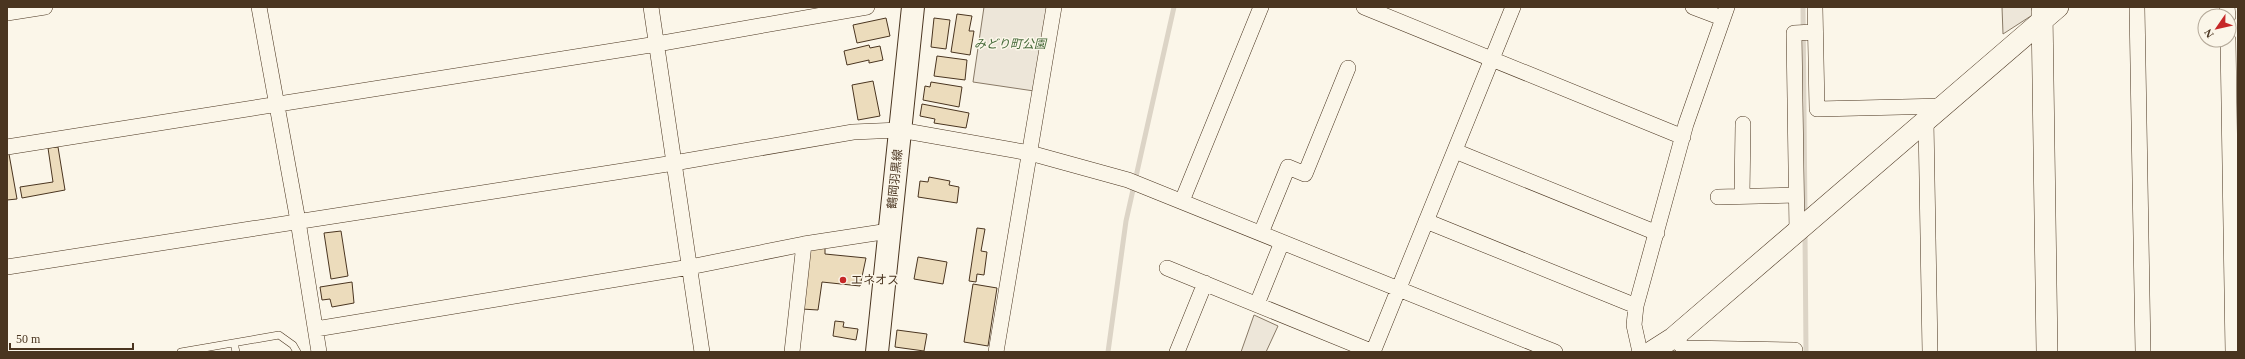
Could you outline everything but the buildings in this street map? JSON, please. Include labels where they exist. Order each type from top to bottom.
[{"type":"main road","name":"鶴岡羽黒線","points":[[877,352],[913,7]]},
{"type":"street","points":[[7,13],[45,7]]},
{"type":"street","points":[[259,7],[298,221],[319,352]]},
{"type":"street","points":[[651,7],[702,352]]},
{"type":"street","points":[[7,147],[657,44],[867,7]]},
{"type":"street","points":[[996,352],[1054,7]]},
{"type":"street","points":[[1182,201],[1261,7]]},
{"type":"street","points":[[1364,7],[1683,137]]},
{"type":"street","points":[[1167,268],[1373,352],[1513,7]]},
{"type":"street","points":[[1640,352],[1634,325],[1636,306],[1683,137],[1724,13],[1693,7]]},
{"type":"street","points":[[1815,7],[1817,109],[1944,106]]},
{"type":"street","points":[[2137,7],[2143,352]]},
{"type":"street","points":[[1651,352],[1673,338],[1797,233],[1944,106],[2048,11]]},
{"type":"street","points":[[2047,352],[2048,11]]},
{"type":"street","points":[[1797,233],[1794,33],[1815,32]]},
{"type":"street","points":[[2228,48],[2233,352]]},
{"type":"street","points":[[1261,234],[1288,167],[1305,174],[1348,68]]},
{"type":"street","points":[[1926,121],[1930,352]]},
{"type":"street","points":[[1742,196],[1743,124]]},
{"type":"street","points":[[7,267],[674,163],[853,132],[900,130],[1030,154],[1128,180],[1555,352]]},
{"type":"street","points":[[1455,151],[1657,233]]},
{"type":"street","points":[[1718,197],[1796,195]]},
{"type":"street","points":[[1426,221],[1636,306]]},
{"type":"street","points":[[316,329],[690,267],[804,244],[890,231]]},
{"type":"street","points":[[1256,304],[1282,242]]},
{"type":"street","points":[[792,352],[804,244]]},
{"type":"street","points":[[1177,352],[1205,283]]},
{"type":"street","points":[[1673,338],[1684,348],[1795,350]]},
{"type":"lane","points":[[181,352],[279,336],[293,345],[297,352]]},
{"type":"lane","points":[[234,343],[236,352]]},
{"type":"green space","name":"みどり町公園","points":[[984,7],[1047,7],[1034,91],[973,82]]},
{"type":"green space","points":[[2002,7],[2033,7],[2034,14],[2003,34]]},
{"type":"green space","points":[[1254,315],[1278,326],[1266,352],[1241,352]]},
{"type":"waterway","points":[[1108,352],[1126,221],[1174,7]]},
{"type":"waterway","points":[[1803,7],[1805,216]]},
{"type":"waterway","points":[[1805,232],[1806,352]]},
{"type":"place","name":"エネオス","points":[[843,280]]}]
